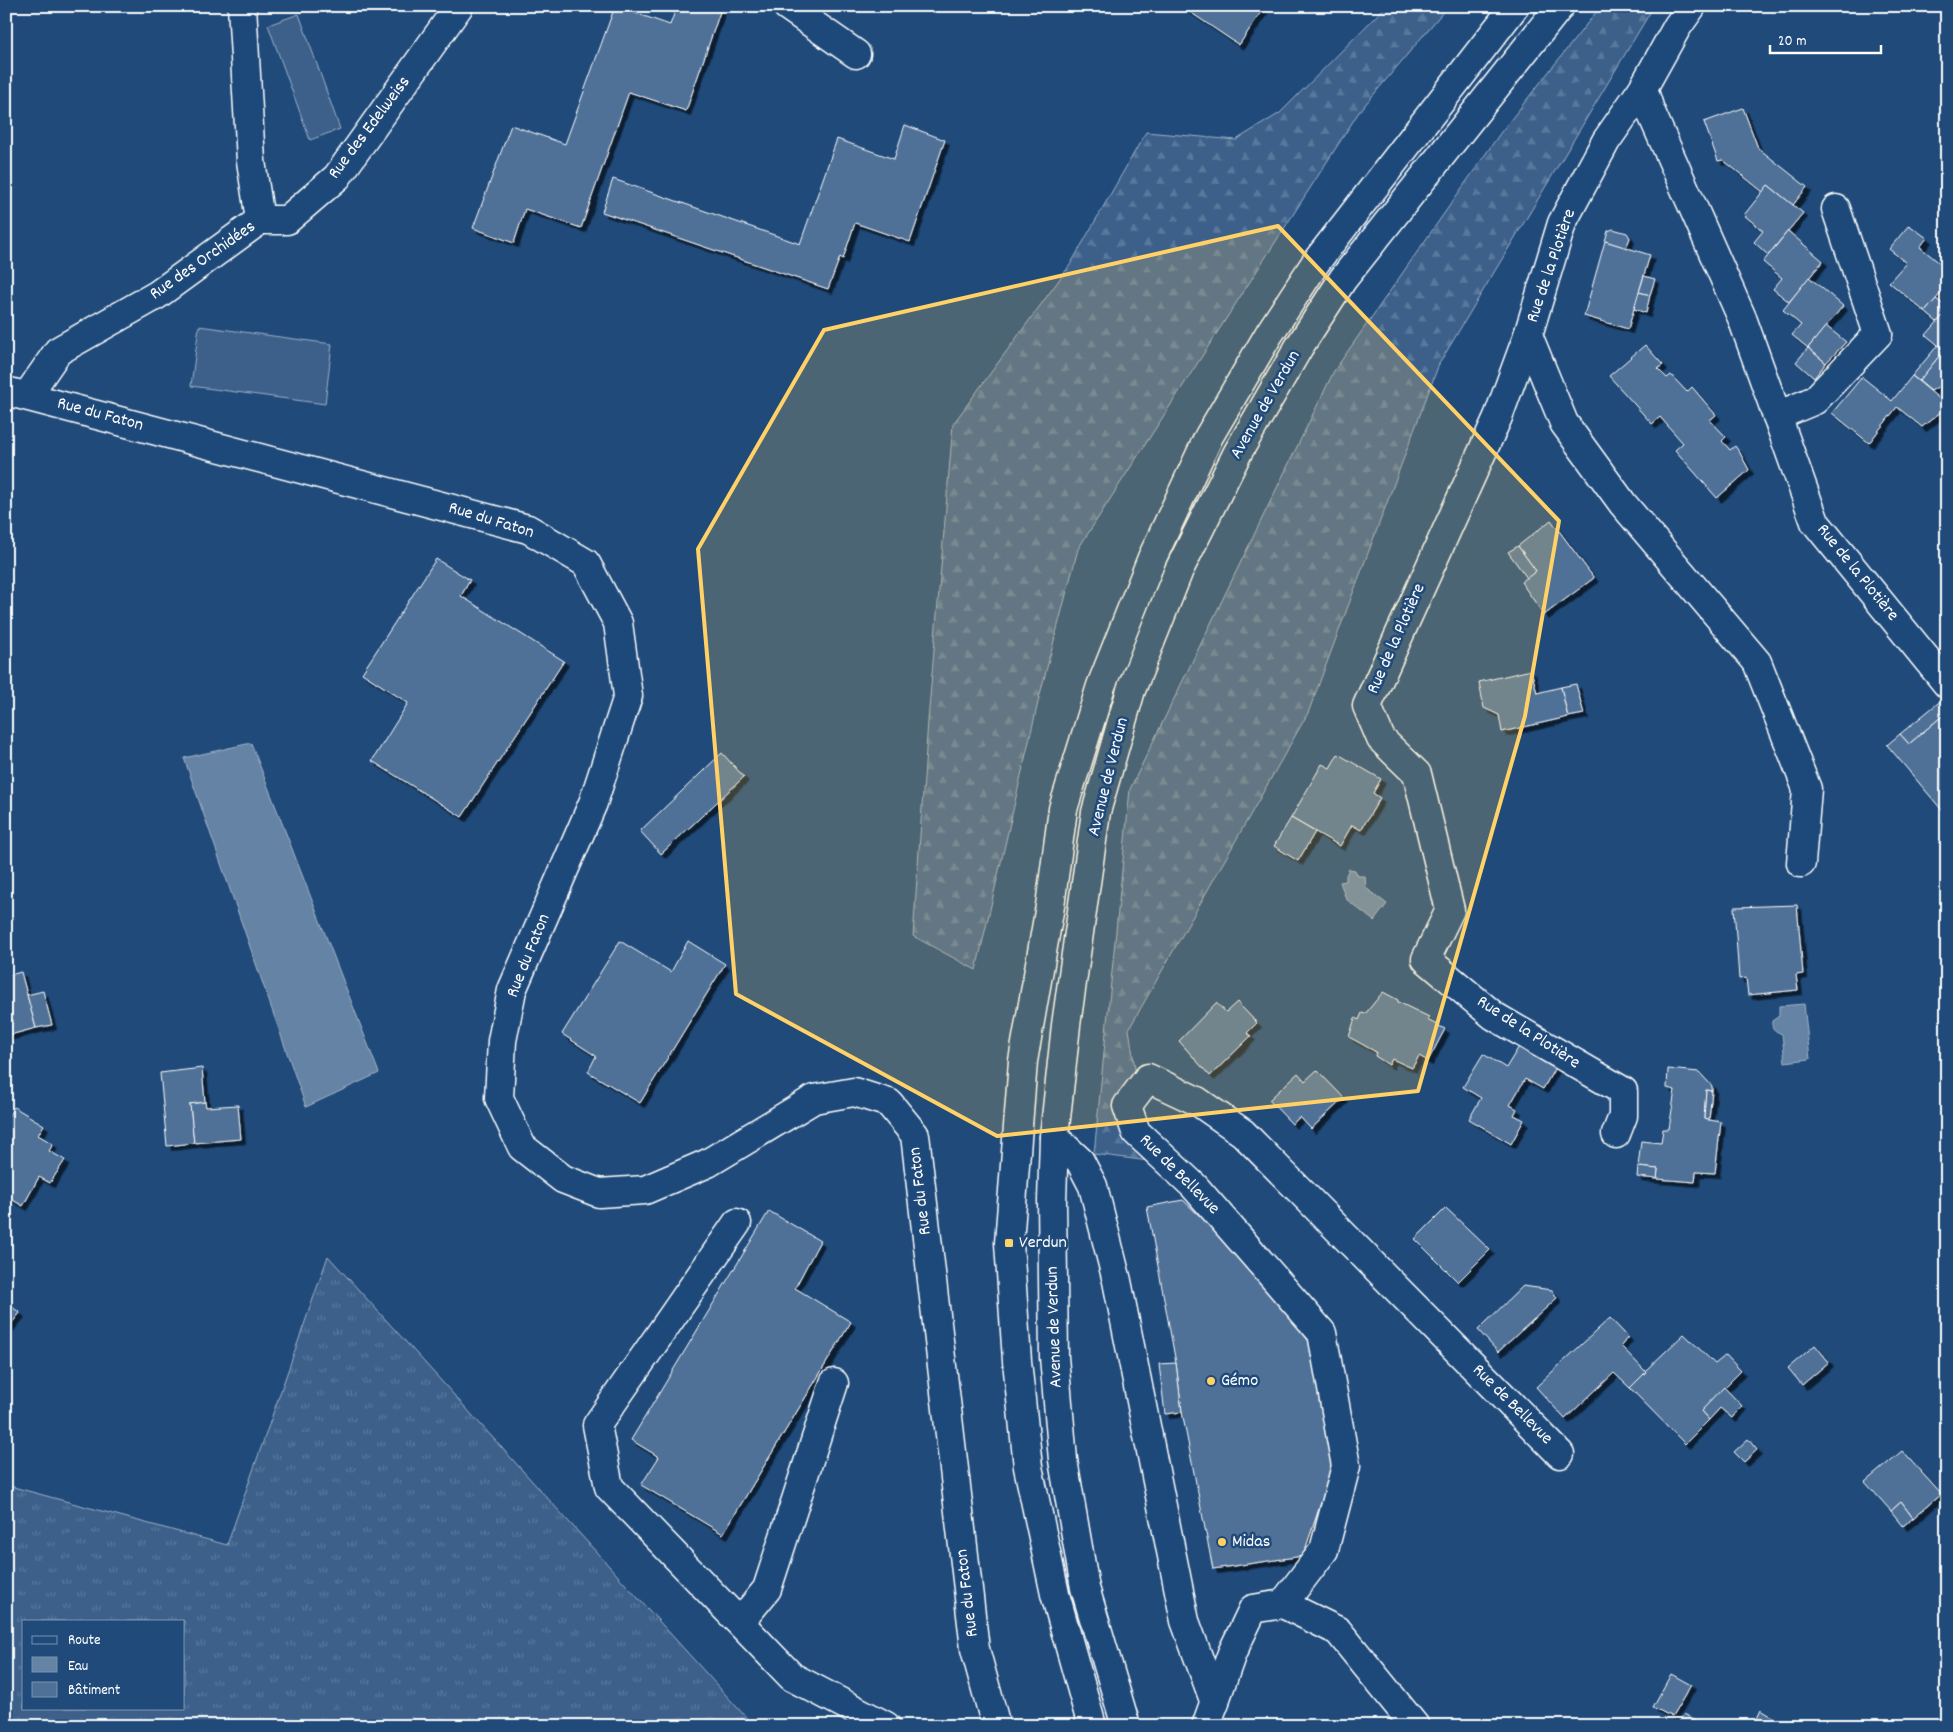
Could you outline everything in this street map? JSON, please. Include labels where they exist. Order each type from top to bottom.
[{"type":"street","name":"Rue des Orchidées","points":[[17,393],[58,351],[157,295],[260,220],[251,161],[242,6]]},
{"type":"street","name":"Rue des Edelweiss","points":[[260,220],[288,220],[337,177],[459,6]]},
{"type":"street","points":[[787,6],[856,54]]},
{"type":"street","name":"Avenue de Verdun","points":[[1092,1726],[1054,1594],[1028,1468],[1017,1361],[1009,1243],[1023,1061],[1050,906],[1063,808],[1100,686],[1152,558],[1209,436],[1269,334],[1316,262],[1515,6]]},
{"type":"street","name":"Avenue de Verdun","points":[[1126,1726],[1085,1588],[1063,1460],[1054,1357],[1052,1201],[1054,1138],[1066,1025],[1096,812],[1130,690],[1179,570],[1238,452],[1299,347],[1343,280],[1560,6]]},
{"type":"street","name":"Rue de la Plotière","points":[[1616,1134],[1623,1116],[1624,1092],[1494,1016],[1426,959],[1450,910],[1417,774],[1381,739],[1367,706],[1498,417],[1528,335],[1562,223],[1606,141],[1643,88],[1677,27],[1692,6]]},
{"type":"street","name":"Rue de la Plotière","points":[[1643,88],[1650,110],[1742,318],[1815,522],[1947,684]]},
{"type":"street","points":[[1777,416],[1816,400],[1878,334],[1836,209]]},
{"type":"street","points":[[1528,335],[1564,423],[1623,504],[1758,662],[1807,790],[1801,863]]},
{"type":"street","name":"Rue du Faton","points":[[17,393],[528,529],[586,563],[618,623],[628,696],[593,804],[512,990],[502,1041],[499,1098],[522,1147],[563,1179],[599,1193],[645,1190],[708,1163],[814,1099],[854,1092],[889,1103],[915,1135],[975,1649],[996,1726]]},
{"type":"street","name":"Rue de Bellevue","points":[[1283,1604],[1324,1550],[1346,1466],[1322,1333],[1194,1186],[1136,1132],[1127,1106],[1148,1078],[1197,1101],[1243,1133],[1560,1454]]},
{"type":"street","points":[[1054,1138],[1080,1161],[1093,1186],[1117,1281],[1186,1621],[1211,1714]]},
{"type":"street","points":[[737,1223],[596,1425],[609,1487],[792,1677],[886,1726]]},
{"type":"street","points":[[740,1622],[767,1589],[834,1383]]},
{"type":"street","points":[[1211,1714],[1232,1654],[1253,1608],[1283,1604],[1338,1631],[1416,1726]]},
{"type":"highlighted area","points":[[1278,226],[1559,521],[1525,716],[1418,1091],[997,1136],[736,994],[698,549],[824,330]]},
{"type":"green space","points":[[1386,6],[1448,6],[1359,112],[1078,549],[1039,698],[976,970],[913,936],[928,721],[953,424],[1070,265],[1146,132],[1236,140],[1280,113]]},
{"type":"green space","points":[[1601,6],[1654,6],[1439,364],[1308,713],[1129,1029],[1149,1161],[1094,1154],[1130,789],[1334,371],[1501,132]]},
{"type":"green space","points":[[299,14],[340,129],[310,140],[268,25]]},
{"type":"green space","points":[[199,326],[332,344],[325,404],[191,386]]},
{"type":"green space","points":[[328,1256],[754,1726],[6,1726],[6,1485],[227,1545]]},
{"type":"water","points":[[251,743],[379,1073],[306,1107],[184,758]]},
{"type":"water","points":[[1349,869],[1355,870],[1358,876],[1365,876],[1366,888],[1387,904],[1374,921],[1346,899],[1340,882],[1346,881]]},
{"type":"water","points":[[1804,1004],[1810,1059],[1785,1062],[1782,1034],[1774,1029],[1772,1021],[1779,1016],[1779,1006]]},
{"type":"building","points":[[615,6],[670,25],[677,6],[722,6],[686,111],[629,92],[581,228],[525,209],[514,243],[473,228],[511,125],[565,144]]},
{"type":"building","points":[[1181,6],[1265,6],[1239,45]]},
{"type":"building","points":[[1743,108],[1758,148],[1807,187],[1793,205],[1768,185],[1763,192],[1723,160],[1718,161],[1704,122]]},
{"type":"building","points":[[905,125],[945,140],[910,242],[855,223],[843,259],[840,257],[828,289],[602,212],[613,179],[800,244],[837,139],[894,159]]},
{"type":"building","points":[[1768,185],[1803,213],[1768,255],[1754,242],[1763,231],[1744,215]]},
{"type":"building","points":[[1909,225],[1927,238],[1920,247],[1947,269],[1947,286],[1925,312],[1889,282],[1906,263],[1889,249]]},
{"type":"building","points":[[1613,229],[1627,233],[1630,238],[1626,248],[1605,241],[1608,231]]},
{"type":"building","points":[[1788,231],[1823,261],[1789,302],[1773,289],[1782,278],[1763,262]]},
{"type":"building","points":[[1605,241],[1650,255],[1628,329],[1584,316]]},
{"type":"building","points":[[1644,276],[1655,279],[1650,295],[1639,292]]},
{"type":"building","points":[[1809,277],[1843,306],[1808,348],[1792,335],[1801,325],[1783,310]]},
{"type":"building","points":[[1639,292],[1650,295],[1646,313],[1634,309]]},
{"type":"building","points":[[1936,299],[1947,307],[1947,311],[1937,322],[1925,312]]},
{"type":"building","points":[[1947,311],[1947,381],[1931,391],[1919,381],[1944,350],[1926,335]]},
{"type":"building","points":[[1826,326],[1846,342],[1826,363],[1808,348]]},
{"type":"building","points":[[1645,345],[1663,365],[1658,369],[1667,378],[1671,375],[1687,392],[1692,387],[1716,415],[1710,420],[1726,437],[1722,441],[1730,450],[1735,446],[1749,470],[1717,498],[1675,450],[1683,443],[1660,417],[1652,424],[1609,376]]},
{"type":"building","points":[[1938,345],[1944,350],[1919,381],[1912,376]]},
{"type":"building","points":[[1808,348],[1826,363],[1814,378],[1796,362]]},
{"type":"building","points":[[1912,376],[1947,405],[1947,407],[1922,427],[1897,407],[1869,443],[1832,413],[1862,377],[1892,401]]},
{"type":"building","points":[[1551,520],[1594,578],[1544,615],[1521,582],[1536,571],[1518,546]]},
{"type":"building","points":[[1518,546],[1536,571],[1527,578],[1508,552]]},
{"type":"building","points":[[436,559],[470,580],[461,596],[564,661],[462,817],[372,761],[408,703],[362,673]]},
{"type":"building","points":[[1531,670],[1537,693],[1561,687],[1568,717],[1502,732],[1499,715],[1484,708],[1479,682]]},
{"type":"building","points":[[1576,684],[1584,714],[1568,717],[1561,687]]},
{"type":"building","points":[[1943,699],[1947,704],[1947,712],[1909,744],[1900,734]]},
{"type":"building","points":[[1947,712],[1947,816],[1887,745],[1900,734],[1909,744]]},
{"type":"building","points":[[722,753],[744,777],[661,854],[640,831]]},
{"type":"building","points":[[1338,754],[1381,779],[1373,793],[1380,798],[1361,830],[1352,825],[1340,846],[1291,818],[1322,764],[1330,768]]},
{"type":"building","points":[[1291,818],[1315,832],[1298,861],[1274,846]]},
{"type":"building","points":[[1797,905],[1803,974],[1796,975],[1798,990],[1748,995],[1746,978],[1739,979],[1734,907]]},
{"type":"building","points":[[620,941],[671,972],[688,941],[725,964],[640,1103],[588,1072],[596,1056],[562,1034]]},
{"type":"building","points":[[21,972],[36,1028],[6,1036],[6,976]]},
{"type":"building","points":[[43,991],[52,1025],[36,1028],[27,995]]},
{"type":"building","points":[[1383,992],[1398,1000],[1398,1002],[1429,1017],[1427,1020],[1445,1029],[1428,1061],[1419,1056],[1412,1068],[1392,1059],[1389,1065],[1375,1056],[1376,1052],[1349,1037],[1355,1018],[1359,1020],[1362,1013],[1365,1014]]},
{"type":"building","points":[[1237,1002],[1257,1023],[1247,1033],[1251,1036],[1210,1076],[1179,1041],[1216,1003],[1226,1012]]},
{"type":"building","points":[[1520,1045],[1556,1066],[1543,1089],[1525,1079],[1510,1105],[1517,1109],[1514,1115],[1524,1120],[1511,1144],[1469,1119],[1481,1098],[1463,1087],[1483,1054],[1506,1068]]},
{"type":"building","points":[[202,1068],[205,1102],[190,1104],[194,1143],[167,1146],[160,1073]]},
{"type":"building","points":[[1668,1069],[1699,1072],[1712,1086],[1712,1091],[1706,1090],[1704,1119],[1721,1122],[1715,1173],[1696,1172],[1695,1182],[1657,1179],[1658,1169],[1638,1167],[1641,1141],[1661,1143],[1663,1129],[1669,1129],[1675,1090],[1667,1088]]},
{"type":"building","points":[[1317,1070],[1344,1098],[1311,1129],[1300,1117],[1292,1124],[1269,1100],[1298,1073],[1305,1081]]},
{"type":"building","points":[[1706,1090],[1712,1091],[1709,1120],[1704,1119]]},
{"type":"building","points":[[205,1102],[206,1107],[238,1105],[241,1139],[194,1143],[190,1104]]},
{"type":"building","points":[[14,1107],[44,1125],[38,1135],[53,1144],[49,1151],[65,1160],[50,1183],[39,1177],[23,1206],[6,1196],[6,1120]]},
{"type":"building","points":[[1638,1167],[1658,1169],[1657,1179],[1637,1177]]},
{"type":"building","points":[[1183,1200],[1245,1259],[1315,1349],[1333,1467],[1303,1556],[1213,1569],[1182,1412],[1176,1363],[1147,1207]]},
{"type":"building","points":[[1446,1208],[1490,1250],[1458,1282],[1415,1239]]},
{"type":"building","points":[[769,1211],[820,1241],[795,1288],[851,1322],[723,1534],[641,1485],[659,1457],[631,1440]]},
{"type":"building","points":[[1523,1286],[1552,1290],[1557,1298],[1498,1352],[1478,1330]]},
{"type":"building","points":[[6,1302],[20,1313],[6,1330]]},
{"type":"building","points":[[1610,1318],[1628,1337],[1621,1346],[1646,1372],[1630,1388],[1614,1373],[1565,1419],[1536,1387]]},
{"type":"building","points":[[1684,1334],[1715,1364],[1726,1355],[1741,1371],[1701,1411],[1709,1420],[1685,1444],[1630,1388]]},
{"type":"building","points":[[1815,1345],[1829,1362],[1802,1385],[1788,1368]]},
{"type":"building","points":[[1176,1363],[1182,1412],[1165,1414],[1159,1364]]},
{"type":"building","points":[[1724,1387],[1742,1406],[1732,1418],[1720,1408],[1709,1420],[1701,1411]]},
{"type":"building","points":[[1748,1439],[1757,1450],[1744,1462],[1734,1452]]},
{"type":"building","points":[[1902,1451],[1941,1494],[1913,1518],[1901,1502],[1891,1511],[1865,1482]]},
{"type":"building","points":[[1901,1502],[1913,1518],[1903,1526],[1891,1511]]},
{"type":"building","points":[[1671,1674],[1691,1685],[1672,1717],[1653,1707]]},
{"type":"building","points":[[1760,1710],[1785,1726],[1759,1726],[1754,1723]]},
{"type":"building","points":[[1684,1714],[1706,1726],[1677,1726]]},
{"type":"place","name":"Verdun","points":[[1009,1243]]},
{"type":"place","name":"Gémo","points":[[1211,1381]]},
{"type":"place","name":"Midas","points":[[1222,1542]]}]
